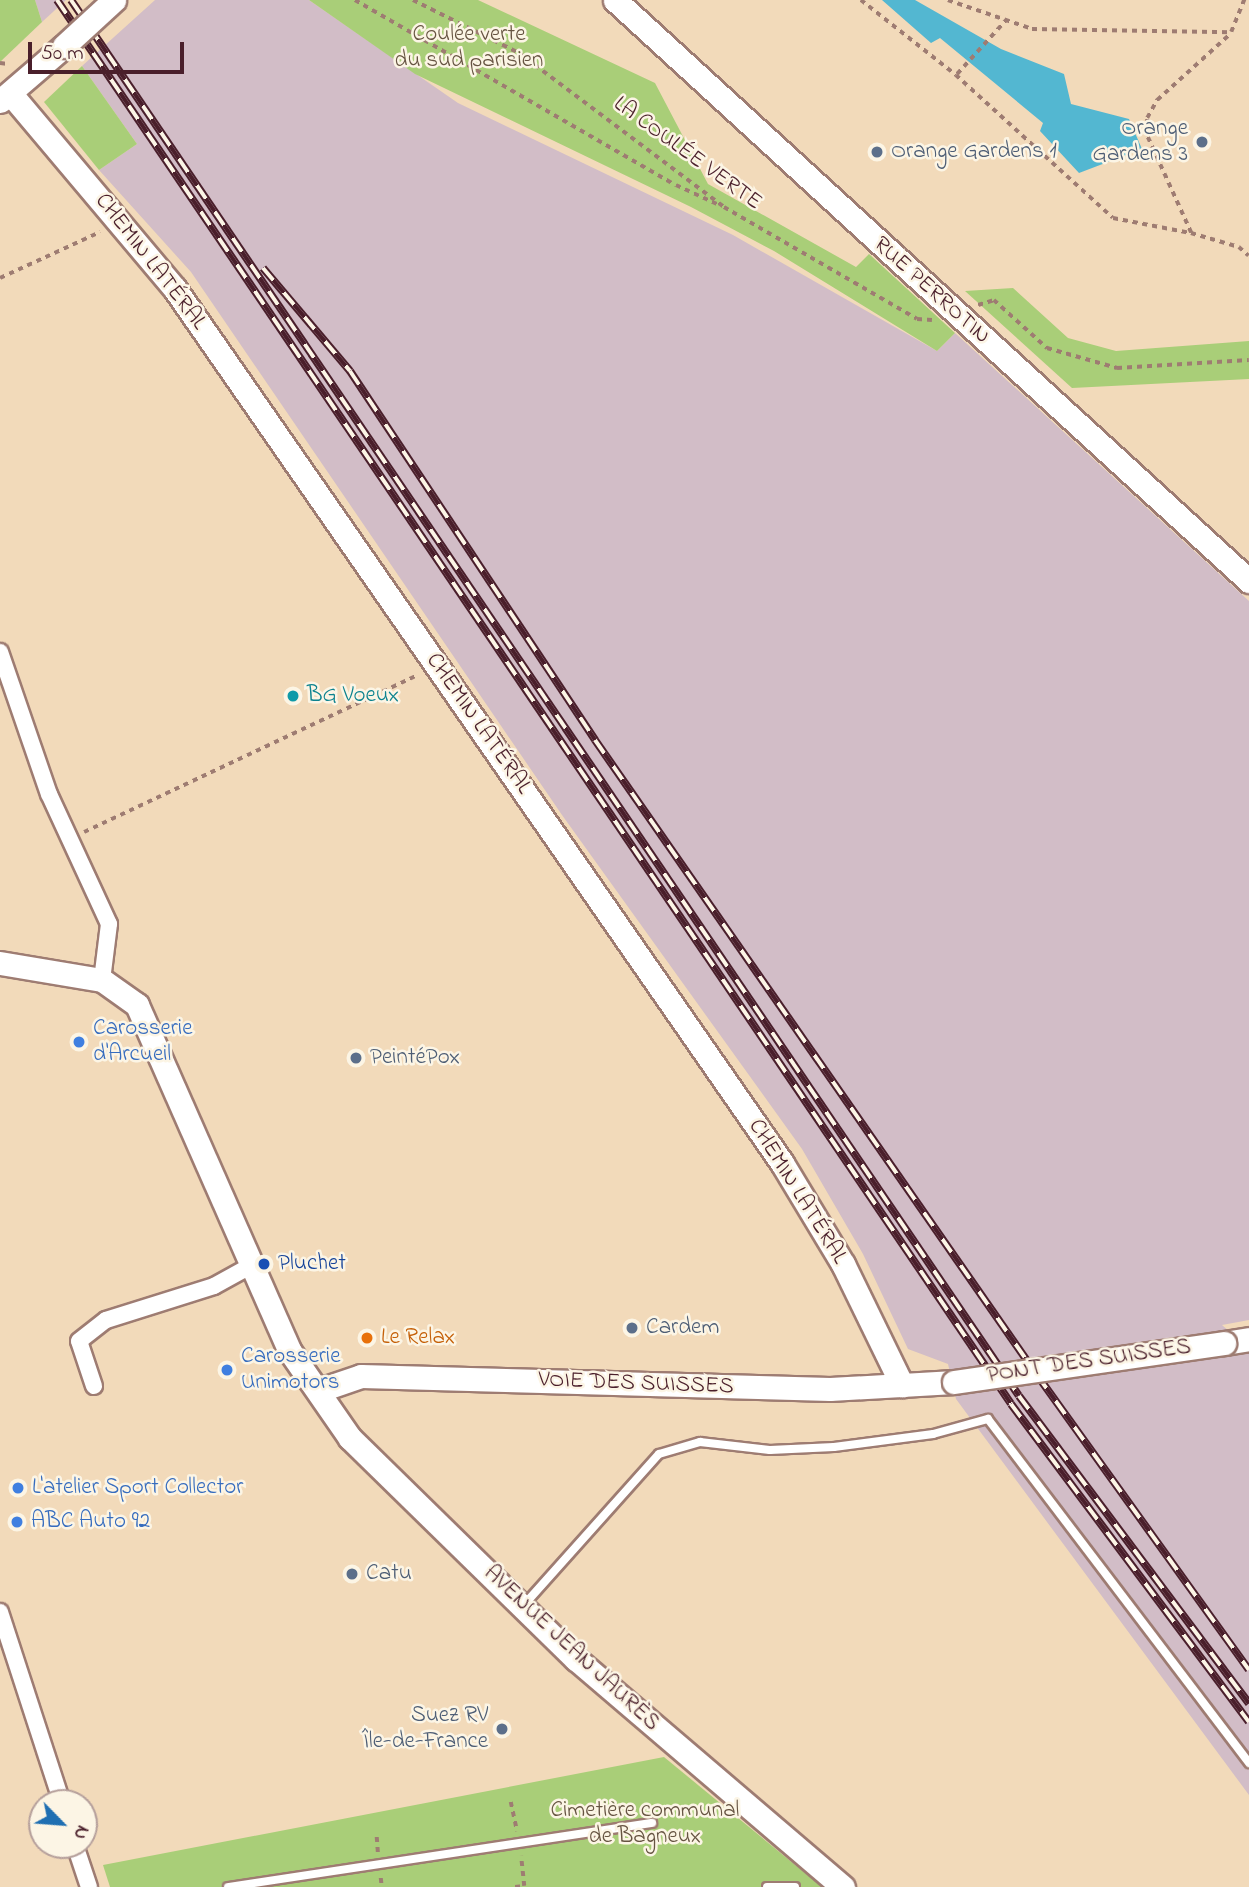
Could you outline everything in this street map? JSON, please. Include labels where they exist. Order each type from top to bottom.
[{"type":"street","points":[[5,97],[114,0]]},
{"type":"street","name":"RUE PERROTIN","points":[[615,0],[1249,581]]},
{"type":"street","name":"CHEMIN LATÉRAL","points":[[5,97],[122,223],[175,289],[782,1163],[843,1264],[902,1385]]},
{"type":"street","points":[[0,652],[68,839],[109,925],[102,980],[0,963]]},
{"type":"street","name":"AVENUE JEAN JAURÈS","points":[[102,980],[137,1005],[289,1350],[320,1390],[350,1438],[576,1658],[843,1887]]},
{"type":"street","points":[[94,1386],[79,1341],[106,1320],[214,1286],[252,1265]]},
{"type":"street","name":"PONT DES SUISSES","points":[[954,1382],[1249,1339]]},
{"type":"street","name":"VOIE DES SUISSES","points":[[320,1390],[361,1376],[830,1389],[954,1382]]},
{"type":"street","points":[[0,1612],[57,1789]]},
{"type":"street","points":[[80,1859],[89,1887]]},
{"type":"lane","points":[[523,1606],[659,1454],[699,1442],[770,1450],[834,1447],[933,1434],[988,1419],[1249,1763]]},
{"type":"lane","points":[[228,1887],[652,1823]]},
{"type":"lane","points":[[767,1887],[795,1887]]},
{"type":"path","points":[[355,0],[676,186],[724,207]]},
{"type":"path","name":"LA COULÉE VERTE","points":[[413,0],[519,53],[724,207],[917,319],[937,320]]},
{"type":"path","points":[[861,0],[956,75],[1113,218],[1191,233],[1239,247],[1249,256]]},
{"type":"path","points":[[948,0],[1032,29],[1231,33]]},
{"type":"path","points":[[1191,233],[1146,134],[1147,118],[1157,100],[1231,33],[1244,0]]},
{"type":"path","points":[[956,75],[1007,19]]},
{"type":"path","points":[[0,278],[122,223]]},
{"type":"path","points":[[983,303],[995,300],[1047,348],[1116,368],[1249,360]]},
{"type":"path","points":[[68,839],[437,666]]},
{"type":"shaded area","points":[[35,0],[66,0],[42,22]]},
{"type":"shaded area","points":[[155,0],[309,0],[458,103],[733,235],[937,351],[955,333],[1249,601],[1249,1320],[1222,1325],[1249,1349],[1249,1795],[956,1399],[948,1364],[908,1349],[863,1254],[802,1149],[562,815],[191,272],[99,170],[137,144],[82,66]]},
{"type":"green space","points":[[0,0],[35,0],[42,22],[0,62]]},
{"type":"green space","name":"Coulée verte du sud parisien","points":[[309,0],[478,0],[655,83],[708,184],[856,267],[869,254],[955,333],[937,351],[774,251],[691,207],[415,74]]},
{"type":"green space","points":[[82,66],[137,144],[99,170],[44,102]]},
{"type":"green space","points":[[1013,288],[1068,338],[1116,351],[1249,341],[1249,379],[1072,388],[965,291]]},
{"type":"green space","name":"Cimetière communal de Bagneux","points":[[664,1757],[822,1887],[110,1887],[103,1865]]},
{"type":"water","points":[[882,0],[915,0],[1001,49],[1064,74],[1071,104],[1129,119],[1142,149],[1079,173],[1040,131],[1043,123],[940,38],[931,43]]},
{"type":"railway","points":[[57,0],[1011,1404],[1249,1722]]},
{"type":"railway","points":[[71,0],[1019,1396],[1249,1703]]},
{"type":"railway","points":[[263,268],[350,371],[595,740],[1037,1375],[1249,1670]]},
{"type":"place","name":"Orange Gardens 3","points":[[1202,142]]},
{"type":"place","name":"Orange Gardens 1","points":[[877,152]]},
{"type":"place","name":"BG Voeux","points":[[293,696]]},
{"type":"place","name":"Carosserie d'Arcueil","points":[[79,1042]]},
{"type":"place","name":"PeintéPox","points":[[356,1058]]},
{"type":"place","name":"Pluchet","points":[[264,1264]]},
{"type":"place","name":"Cardem","points":[[632,1328]]},
{"type":"place","name":"Le Relax","points":[[367,1338]]},
{"type":"place","name":"Carosserie Unimotors","points":[[227,1370]]},
{"type":"place","name":"L'atelier Sport Collector","points":[[18,1488]]},
{"type":"place","name":"ABC Auto 92","points":[[17,1522]]},
{"type":"place","name":"Catu","points":[[352,1574]]},
{"type":"place","name":"Suez RV Île-de-France","points":[[502,1729]]}]
